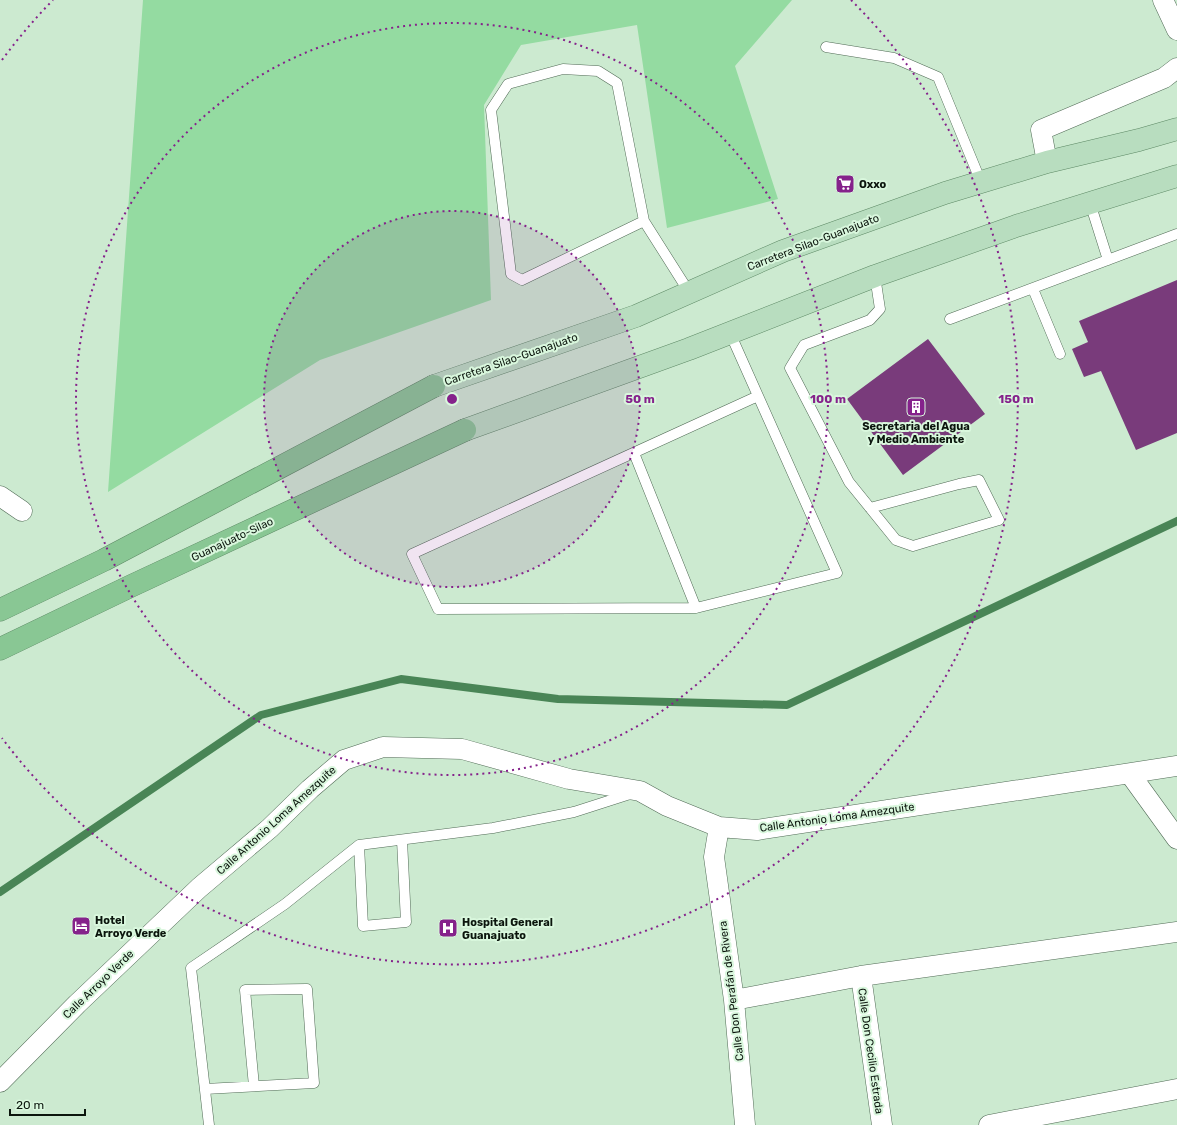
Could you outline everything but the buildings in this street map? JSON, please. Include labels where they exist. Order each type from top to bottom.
[{"type":"highway","points":[[0,610],[104,560],[434,386]]},
{"type":"highway","name":"Guanajuato-Silao","points":[[0,649],[465,430]]},
{"type":"main road","name":"Carretera Silao-Guanajuato","points":[[434,386],[636,316],[783,250],[945,193],[1047,162],[1139,140],[1177,129]]},
{"type":"main road","points":[[465,430],[689,349],[875,276],[1016,226],[1177,176]]},
{"type":"street","points":[[1162,0],[1177,30]]},
{"type":"street","points":[[1047,162],[1041,130],[1164,78],[1177,68]]},
{"type":"street","points":[[0,496],[22,511]]},
{"type":"street","name":"Calle Antonio Loma Amezquite","points":[[199,888],[270,828],[310,789],[344,760],[383,747],[462,749],[569,779],[640,791],[667,806],[719,827],[757,830],[1177,766]]},
{"type":"street","points":[[1130,774],[1177,839]]},
{"type":"street","name":"Calle Don Perafán de Rivera","points":[[719,827],[714,857],[734,1000],[744,1125]]},
{"type":"street","name":"Calle Arroyo Verde","points":[[0,1082],[77,1004],[199,888]]},
{"type":"street","points":[[734,1000],[861,976],[1177,932]]},
{"type":"street","name":"Calle Don Cecilio Estrada","points":[[861,976],[882,1125]]},
{"type":"street","points":[[988,1125],[1175,1093]]},
{"type":"lane","points":[[826,47],[894,58],[938,77],[981,182]]},
{"type":"lane","points":[[644,221],[522,280],[511,274],[491,110],[508,84],[563,69],[598,71],[617,83],[644,221],[689,292]]},
{"type":"lane","points":[[1090,203],[1108,260]]},
{"type":"lane","points":[[950,320],[1177,234]]},
{"type":"lane","points":[[870,508],[979,480],[999,520],[913,546],[896,540],[870,508],[849,482],[790,368],[804,345],[870,320],[880,309],[875,276]]},
{"type":"lane","points":[[1033,289],[1060,354]]},
{"type":"lane","points":[[730,333],[837,573],[696,608],[438,609],[412,554],[758,396]]},
{"type":"lane","points":[[634,453],[696,608]]},
{"type":"lane","points":[[209,1125],[191,968],[285,904],[359,845],[493,828],[574,812],[640,791]]},
{"type":"lane","points":[[359,845],[363,926],[406,922],[402,840]]},
{"type":"lane","points":[[205,1089],[314,1083],[307,989],[245,990],[254,1086]]},
{"type":"green space","points":[[143,0],[792,0],[735,66],[778,199],[667,228],[637,25],[521,45],[484,105],[491,300],[320,360],[108,492]]},
{"type":"waterway","points":[[0,892],[261,715],[401,679],[558,699],[787,705],[1177,521]]},
{"type":"place","name":"Oxxo","points":[[845,184]]},
{"type":"place","name":"Secretaria del Agua y Medio Ambiente","points":[[916,407]]},
{"type":"place","name":"Hotel Arroyo Verde","points":[[81,926]]},
{"type":"place","name":"Hospital General Guanajuato","points":[[448,928]]}]
